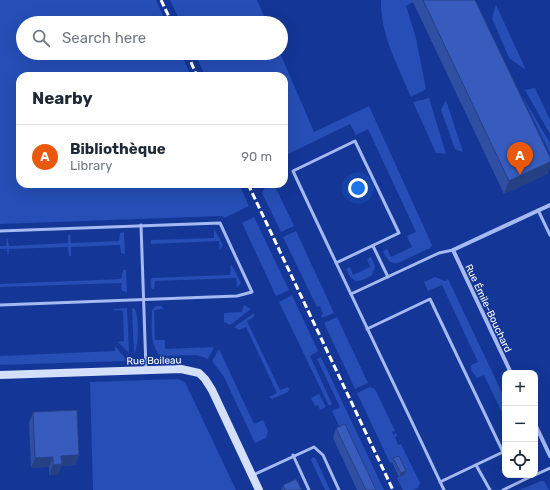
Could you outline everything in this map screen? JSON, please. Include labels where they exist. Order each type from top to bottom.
[{"type":"street","points":[[453,250],[550,205]]},
{"type":"street","name":"Rue Émile-Bouchard","points":[[453,250],[510,370]]},
{"type":"street","name":"Rue Boileau","points":[[0,375],[146,369],[189,370],[203,375],[212,390],[259,490]]},
{"type":"street","points":[[538,430],[550,456]]},
{"type":"lane","points":[[336,263],[399,233],[355,141],[292,171],[444,490]]},
{"type":"lane","points":[[538,210],[550,235]]},
{"type":"lane","points":[[0,231],[220,223],[252,292],[242,296],[0,305]]},
{"type":"lane","points":[[141,225],[146,369]]},
{"type":"lane","points":[[373,246],[388,277]]},
{"type":"lane","points":[[351,294],[438,253],[453,250]]},
{"type":"lane","points":[[367,328],[430,299],[503,452],[440,482]]},
{"type":"lane","points":[[252,475],[293,455],[310,448],[317,448],[323,455],[339,490]]},
{"type":"lane","points":[[293,455],[309,490]]},
{"type":"lane","points":[[476,465],[490,490]]},
{"type":"lane","points":[[538,474],[550,468]]},
{"type":"lane","points":[[503,490],[529,478]]},
{"type":"shaded area","points":[[0,0],[156,0],[163,16],[16,16],[16,60],[184,60],[189,72],[16,72],[16,188],[241,188],[249,206],[224,218],[222,216],[0,224]]},
{"type":"shaded area","points":[[170,0],[257,0],[264,16],[178,16]]},
{"type":"shaded area","points":[[381,0],[412,0],[413,2],[406,6],[416,38],[426,89],[411,97],[391,50],[383,25]]},
{"type":"shaded area","points":[[496,5],[526,70],[509,58],[492,18]]},
{"type":"shaded area","points":[[198,60],[283,60],[314,132],[369,106],[432,245],[430,248],[398,263],[390,262],[384,254],[383,251],[387,249],[391,257],[412,247],[407,236],[416,232],[368,129],[356,135],[350,124],[288,154],[288,72],[203,72]]},
{"type":"shaded area","points":[[535,88],[550,120],[550,134],[525,90]]},
{"type":"shaded area","points":[[521,94],[550,143],[550,153]]},
{"type":"shaded area","points":[[429,98],[446,154],[436,153],[413,102]]},
{"type":"shaded area","points":[[446,100],[463,152],[455,149],[441,110]]},
{"type":"shaded area","points":[[265,188],[276,188],[294,226],[281,232],[262,193]]},
{"type":"shaded area","points":[[254,217],[289,290],[276,296],[242,223]]},
{"type":"shaded area","points":[[214,229],[223,245],[220,250],[219,241],[151,244],[151,240],[214,238]]},
{"type":"shaded area","points":[[296,231],[334,313],[322,318],[321,315],[323,314],[320,306],[317,307],[283,237]]},
{"type":"shaded area","points":[[124,232],[125,254],[121,253],[120,245],[71,247],[71,256],[69,256],[68,247],[9,249],[8,258],[7,249],[0,249],[0,246],[6,246],[7,237],[9,246],[68,243],[68,235],[70,234],[71,243],[119,241],[120,233]]},
{"type":"shaded area","points":[[371,257],[375,266],[372,275],[360,281],[351,278],[346,269],[350,267],[353,275],[370,267],[367,259]]},
{"type":"shaded area","points":[[231,264],[241,283],[237,288],[236,278],[155,281],[154,290],[151,288],[151,278],[230,275]]},
{"type":"shaded area","points":[[123,270],[126,270],[127,292],[122,291],[121,283],[0,287],[0,284],[121,279]]},
{"type":"shaded area","points":[[435,277],[445,281],[448,279],[502,393],[502,413],[484,375],[477,378],[471,370],[471,365],[478,362],[442,285],[428,291],[424,282]]},
{"type":"shaded area","points":[[292,295],[318,351],[310,356],[332,404],[329,406],[279,302]]},
{"type":"shaded area","points":[[244,305],[251,309],[230,325],[224,322],[224,313],[242,312]]},
{"type":"shaded area","points":[[156,306],[161,306],[164,309],[154,310],[155,340],[165,340],[165,349],[214,347],[208,359],[197,355],[161,356],[157,352],[152,334],[152,310]]},
{"type":"shaded area","points":[[127,308],[129,353],[118,342],[124,341],[123,311],[113,310]]},
{"type":"shaded area","points":[[132,308],[135,309],[138,325],[138,339],[134,354]]},
{"type":"shaded area","points":[[254,313],[254,317],[247,321],[280,390],[288,387],[289,389],[288,392],[272,399],[269,397],[277,393],[246,327],[239,330],[234,327]]},
{"type":"shaded area","points":[[337,317],[368,383],[355,389],[324,323]]},
{"type":"shaded area","points":[[115,346],[125,358],[125,361],[0,365],[0,356],[115,351]]},
{"type":"shaded area","points":[[219,349],[254,424],[263,420],[268,431],[266,438],[255,443],[224,377],[212,361]]},
{"type":"shaded area","points":[[321,357],[384,490],[369,490],[332,411],[340,407],[317,359]]},
{"type":"shaded area","points":[[178,379],[185,382],[236,490],[93,490],[90,382]]},
{"type":"shaded area","points":[[370,387],[375,389],[395,431],[392,432],[393,435],[396,433],[397,436],[395,437],[398,445],[401,444],[420,483],[418,488],[413,490],[403,490],[397,478],[405,474],[398,459],[390,463],[357,393]]},
{"type":"shaded area","points":[[319,394],[326,407],[320,410],[318,405],[315,406],[311,398]]},
{"type":"shaded area","points":[[313,457],[316,459],[330,490],[325,490],[311,460]]},
{"type":"shaded area","points":[[544,481],[549,490],[519,490]]},
{"type":"building","points":[[423,0],[475,0],[550,157],[550,162],[509,181]]},
{"type":"building","points":[[77,410],[79,455],[61,456],[62,464],[53,465],[53,457],[35,458],[33,412]]},
{"type":"building","points":[[345,424],[376,490],[366,490],[336,428]]},
{"type":"building","points":[[399,456],[406,471],[401,473],[393,458]]},
{"type":"building","points":[[296,479],[302,490],[285,490],[283,485]]},
{"type":"railway","points":[[161,0],[169,16]]},
{"type":"railway","points":[[190,60],[195,72]]},
{"type":"railway","points":[[250,188],[393,490]]},
{"type":"place","name":"Bibliothèque","points":[[520,175]]}]
